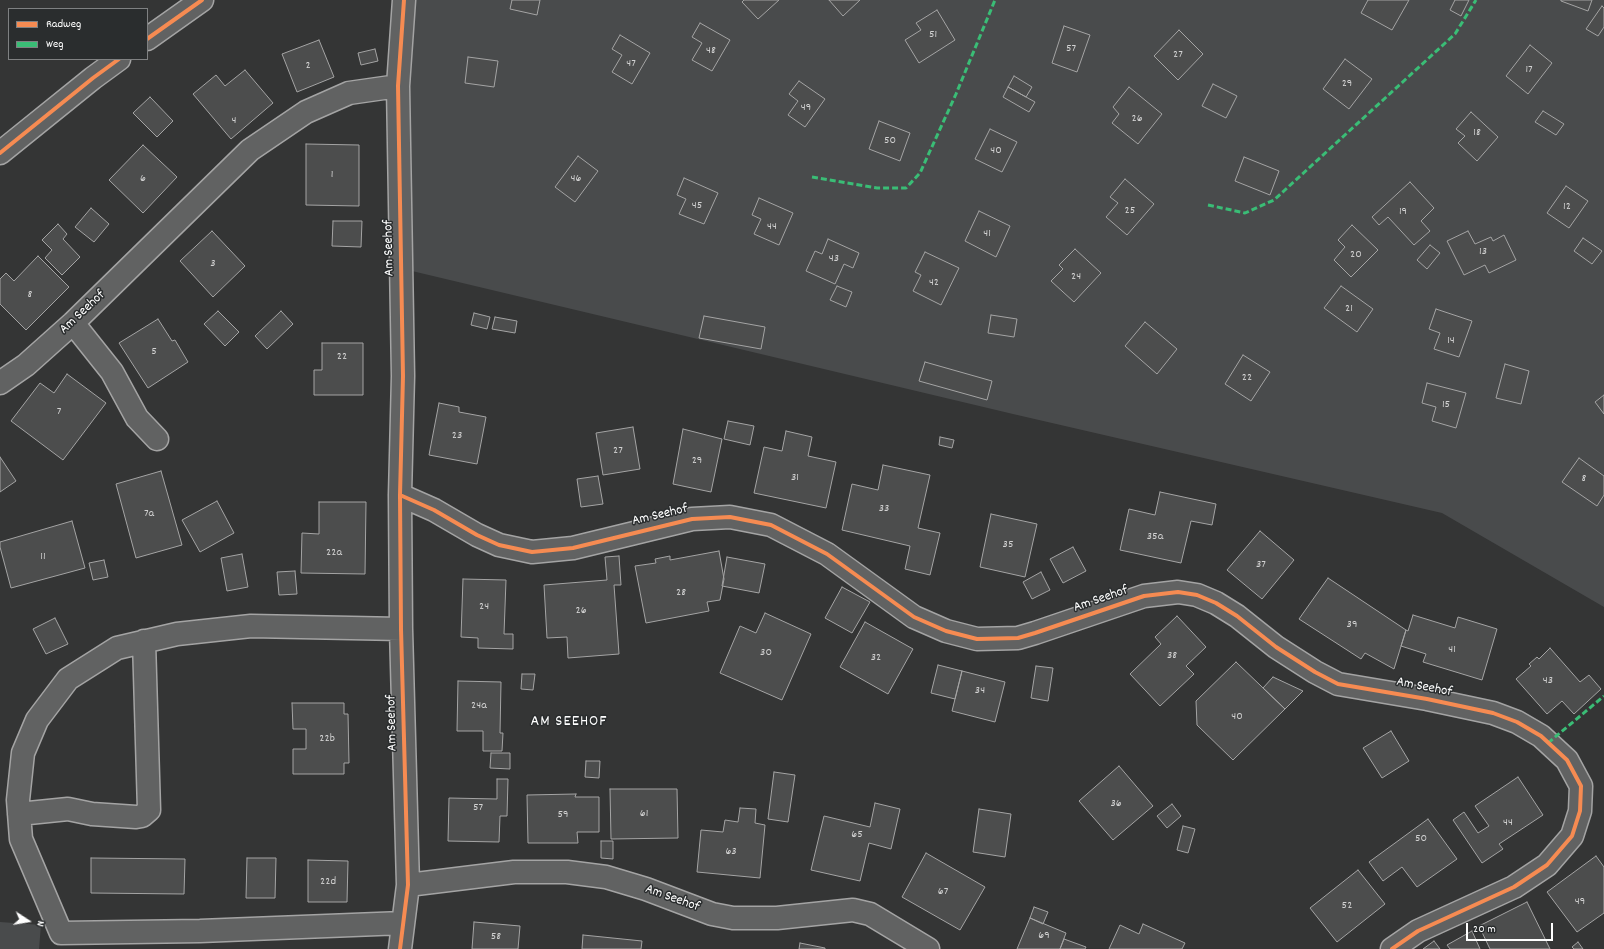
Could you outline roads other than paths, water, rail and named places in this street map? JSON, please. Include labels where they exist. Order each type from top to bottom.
[{"type":"street","points":[[148,38],[202,0]]},
{"type":"street","name":"Am Seehof","points":[[400,949],[408,885],[401,630],[400,495],[403,376],[398,86],[404,0]]},
{"type":"street","points":[[0,153],[118,60]]},
{"type":"street","name":"Am Seehof","points":[[0,383],[26,365],[73,323],[250,150],[306,112],[348,93],[398,86]]},
{"type":"street","points":[[73,323],[112,372],[137,418],[157,439]]},
{"type":"street","name":"Am Seehof","points":[[400,495],[434,510],[476,534],[499,545],[532,552],[573,548],[692,519],[730,516],[771,525],[827,554],[914,617],[946,632],[977,639],[1024,636],[1052,628],[1144,596],[1178,592],[1197,595],[1216,603],[1237,616],[1276,647],[1315,672],[1338,684],[1427,699],[1493,713],[1517,722],[1541,736],[1567,760],[1581,786],[1580,811],[1572,836],[1548,865],[1514,887],[1418,931],[1392,949]]},
{"type":"street","points":[[401,630],[251,626],[177,634],[116,648],[68,679],[37,720],[23,753],[18,800],[21,839],[61,933],[200,931],[403,923]]},
{"type":"street","points":[[19,814],[68,808],[92,814],[136,817],[142,816],[149,810],[144,641]]},
{"type":"street","name":"Am Seehof","points":[[408,885],[514,872],[567,872],[606,877],[646,889],[712,914],[733,918],[776,918],[853,910],[870,914],[928,949]]},
{"type":"district","name":"AM SEEHOF","points":[[569,723]]}]
